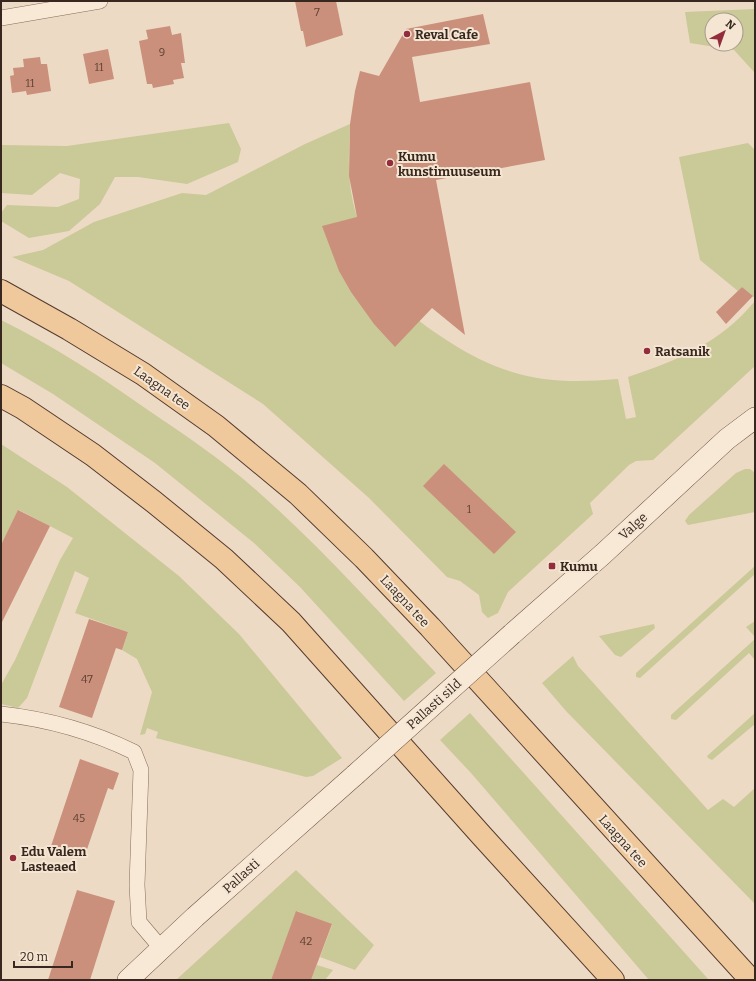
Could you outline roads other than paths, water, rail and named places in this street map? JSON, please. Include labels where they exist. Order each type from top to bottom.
[{"type":"main road","name":"Laagna tee","points":[[1,291],[69,329],[143,374],[216,426],[298,494],[364,558],[430,627],[751,980]]},
{"type":"main road","points":[[1,396],[23,408],[93,455],[224,559],[291,622],[613,980]]},
{"type":"street","points":[[1,18],[100,1]]},
{"type":"street","name":"Valge","points":[[512,634],[603,554],[726,439],[755,418]]},
{"type":"street","name":"Pallasti sild","points":[[355,775],[512,634]]},
{"type":"street","points":[[1,714],[30,717],[109,740],[134,752],[141,770],[137,885],[139,922],[146,932],[162,948]]},
{"type":"street","name":"Pallasti","points":[[128,980],[355,775]]},
{"type":"place","name":"Reval Cafe","points":[[407,34]]},
{"type":"place","name":"Kumu kunstimuuseum","points":[[390,163]]},
{"type":"place","name":"Ratsanik","points":[[647,351]]},
{"type":"place","name":"Kumu","points":[[552,566]]},
{"type":"place","name":"Edu Valem Lasteaed","points":[[13,858]]}]
